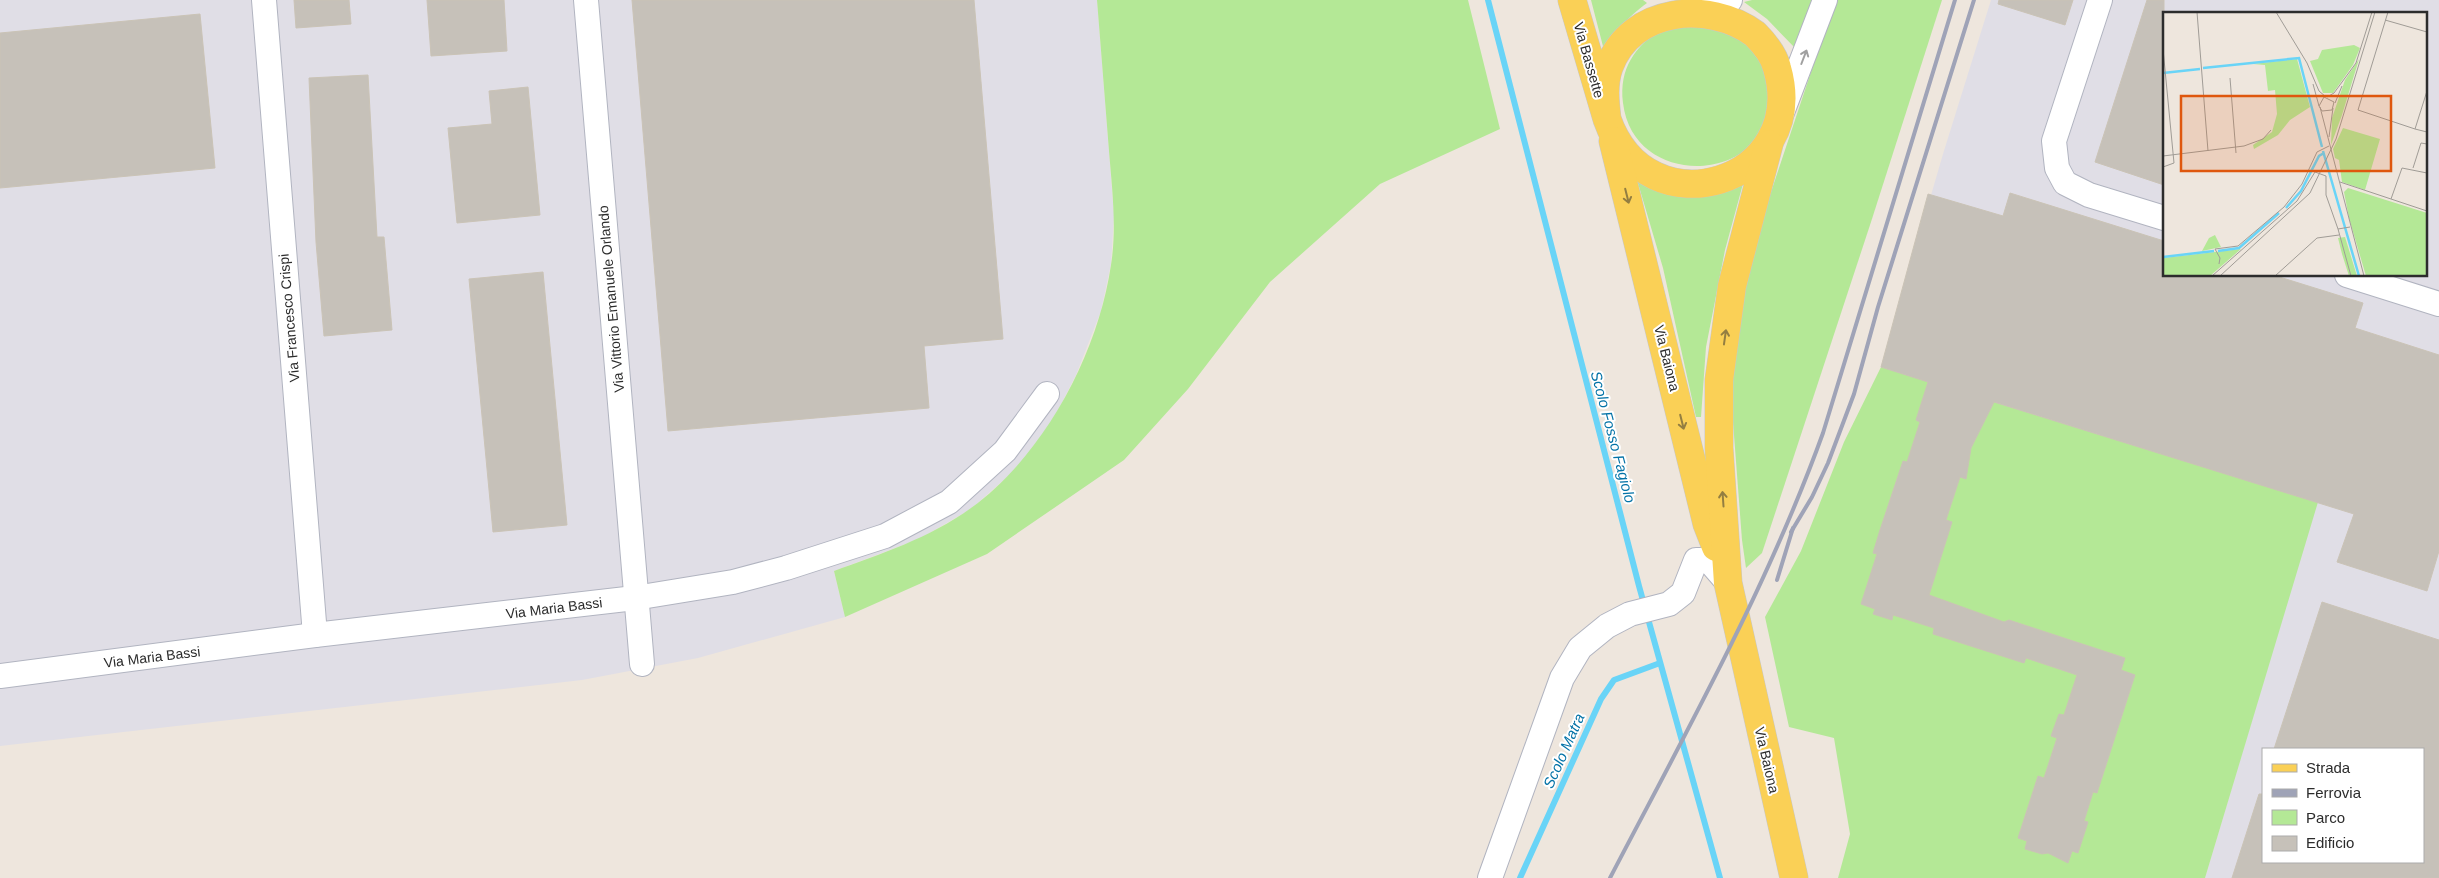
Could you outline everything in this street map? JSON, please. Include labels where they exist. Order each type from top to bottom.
[{"type":"main road","name":"Via Bassette","points":[[1572,0],[1609,126]]},
{"type":"main road","points":[[1685,5],[1722,12],[1745,24],[1764,43],[1777,66],[1782,92],[1780,119],[1769,144],[1753,162],[1733,176],[1710,184],[1686,185],[1663,180],[1641,169],[1624,152],[1609,126],[1604,93],[1609,67],[1621,44],[1639,25],[1662,13],[1685,5]]},
{"type":"main road","name":"Via Baiona","points":[[1609,126],[1708,524],[1728,583],[1794,878]]},
{"type":"main road","name":"Via Baiona","points":[[1728,583],[1720,448],[1719,380],[1732,286],[1769,144]]},
{"type":"street","name":"Via Francesco Crispi","points":[[264,0],[315,635]]},
{"type":"street","name":"Via Vittorio Emanuele Orlando","points":[[586,0],[642,664]]},
{"type":"street","points":[[1685,5],[1730,0]]},
{"type":"street","points":[[1780,119],[1825,0]]},
{"type":"street","points":[[2100,0],[2054,141],[2057,168],[2065,182],[2089,195],[2163,218]]},
{"type":"street","points":[[2350,276],[2439,304]]},
{"type":"street","name":"Via Maria Bassi","points":[[0,676],[315,635],[635,598],[733,582],[786,568],[885,536],[949,502],[1005,451],[1047,394]]},
{"type":"street","points":[[1490,878],[1562,678],[1580,648],[1607,626],[1630,614],[1669,604],[1684,593],[1696,560],[1708,560],[1728,583]]},
{"type":"shaded area","points":[[0,0],[1097,0],[1114,215],[1111,264],[1101,311],[1076,375],[1052,422],[1017,468],[971,509],[919,539],[834,571],[845,617],[698,658],[582,680],[0,746]]},
{"type":"shaded area","points":[[1991,0],[2439,0],[2439,878],[2205,878],[2317,502],[1881,367],[1943,154]]},
{"type":"green space","points":[[1097,0],[1468,0],[1500,129],[1380,184],[1270,282],[1188,389],[1124,460],[987,554],[845,617],[834,571],[922,537],[955,519],[997,486],[1022,460],[1064,400],[1094,333],[1104,299],[1111,265],[1114,236],[1113,193]]},
{"type":"green space","points":[[1591,0],[1643,0],[1647,3],[1622,26],[1605,54]]},
{"type":"green space","points":[[1752,0],[1814,0],[1795,48],[1767,19],[1744,2]]},
{"type":"green space","points":[[1835,0],[1942,0],[1762,553],[1746,568],[1742,540],[1731,396],[1734,332],[1751,252]]},
{"type":"green space","points":[[1662,27],[1733,28],[1754,48],[1764,61],[1767,72],[1768,92],[1765,122],[1751,145],[1729,159],[1703,166],[1676,164],[1652,152],[1633,132],[1623,103],[1622,90],[1626,69],[1637,51]]},
{"type":"green space","points":[[1635,173],[1744,180],[1725,250],[1706,347],[1701,417],[1696,417],[1663,268]]},
{"type":"green space","points":[[1881,367],[2318,502],[2205,878],[1838,878],[1850,834],[1834,738],[1789,727],[1765,617],[1801,551],[1844,442]]},
{"type":"building","points":[[294,0],[349,0],[351,24],[296,28]]},
{"type":"building","points":[[427,0],[504,0],[507,51],[431,56]]},
{"type":"building","points":[[632,0],[974,0],[1003,339],[924,346],[929,408],[668,431]]},
{"type":"building","points":[[1999,0],[2073,0],[2065,25],[1998,4]]},
{"type":"building","points":[[2147,0],[2164,0],[2163,185],[2095,162]]},
{"type":"building","points":[[200,14],[215,168],[0,188],[0,33]]},
{"type":"building","points":[[368,75],[377,237],[384,237],[392,330],[324,336],[316,242],[309,78]]},
{"type":"building","points":[[528,87],[540,215],[457,223],[448,128],[492,124],[489,91]]},
{"type":"building","points":[[2010,193],[2163,241],[2163,276],[2276,276],[2363,303],[2355,328],[2439,355],[2439,551],[2427,591],[2337,562],[2354,514],[1994,402],[1971,448],[1966,479],[1960,477],[1946,520],[1952,522],[1929,595],[2004,622],[2009,620],[2125,658],[2121,670],[2135,675],[2097,793],[2093,792],[2084,821],[2088,822],[2078,853],[2072,851],[2068,863],[2048,853],[2042,854],[2025,849],[2027,841],[2018,838],[2038,776],[2044,778],[2057,738],[2051,736],[2059,714],[2064,715],[2077,675],[2026,658],[2024,663],[1933,634],[1934,628],[1893,615],[1892,620],[1873,614],[1875,609],[1861,604],[1877,554],[1873,553],[1880,530],[1903,461],[1907,462],[1920,422],[1916,420],[1928,382],[1881,367],[1928,194],[2003,216]]},
{"type":"building","points":[[543,272],[567,525],[493,532],[469,279]]},
{"type":"building","points":[[2322,602],[2439,640],[2439,878],[2232,878],[2259,794],[2262,794],[2262,863],[2424,863],[2424,748],[2274,748]]},
{"type":"waterway","name":"Scolo Fosso Fagiolo","points":[[1488,0],[1639,586],[1720,878]]},
{"type":"waterway","name":"Scolo Matra","points":[[1520,878],[1601,699],[1614,680],[1660,663]]},
{"type":"railway","points":[[1610,878],[1724,659],[1777,547],[1801,491],[1823,433],[1955,0]]},
{"type":"railway","points":[[1791,532],[1812,497],[1828,463],[1854,394],[1878,307],[1974,0]]},
{"type":"railway","points":[[1777,580],[1793,528]]}]
